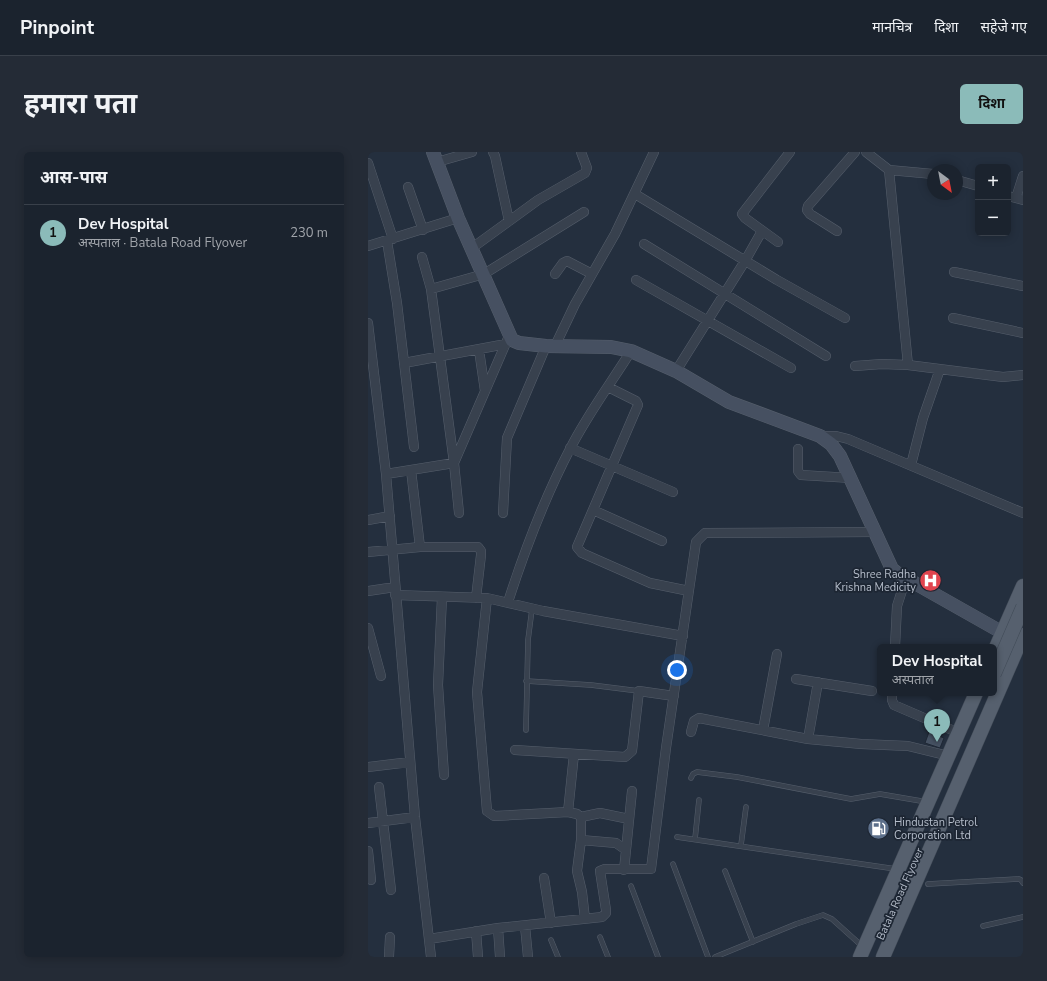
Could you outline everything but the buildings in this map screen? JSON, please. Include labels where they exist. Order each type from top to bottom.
[{"type":"main road","points":[[997,645],[1023,586]]},
{"type":"main road","points":[[997,667],[1023,607]]},
{"type":"main road","points":[[997,695],[1022,638]]},
{"type":"main road","points":[[865,954],[898,869],[975,696]]},
{"type":"main road","name":"Batala Road Flyover","points":[[865,954],[922,846],[926,831],[985,696]]},
{"type":"main road","points":[[883,957],[997,696]]},
{"type":"street","points":[[454,463],[508,340],[484,274],[458,218],[435,157],[472,152]]},
{"type":"street","points":[[493,152],[496,156],[509,221]]},
{"type":"street","points":[[472,248],[547,194],[585,173],[587,168],[581,152]]},
{"type":"street","points":[[503,513],[507,438],[550,346],[592,274],[635,194],[654,152]]},
{"type":"street","points":[[778,242],[745,218],[742,214],[790,152]]},
{"type":"street","points":[[837,231],[810,214],[807,210],[808,206],[854,152]]},
{"type":"street","points":[[866,152],[889,170],[927,173]]},
{"type":"street","points":[[368,163],[390,240],[414,447]]},
{"type":"street","points":[[889,170],[908,365]]},
{"type":"street","points":[[1016,198],[1023,176]]},
{"type":"street","points":[[963,182],[975,185]]},
{"type":"street","points":[[408,188],[423,230]]},
{"type":"street","points":[[635,194],[745,261],[845,318]]},
{"type":"street","points":[[431,290],[484,274],[584,212]]},
{"type":"street","points":[[368,246],[458,218]]},
{"type":"street","points":[[676,371],[745,261],[762,230]]},
{"type":"street","points":[[644,244],[826,356]]},
{"type":"street","points":[[422,257],[431,290],[454,463],[459,513]]},
{"type":"street","points":[[555,274],[563,262],[567,261],[592,274]]},
{"type":"street","points":[[954,272],[1023,286]]},
{"type":"street","points":[[636,280],[791,368]]},
{"type":"street","points":[[953,318],[1023,333]]},
{"type":"street","points":[[368,323],[372,394],[386,474],[415,817],[431,957]]},
{"type":"street","points":[[404,363],[479,350],[508,340],[519,343],[550,346],[611,347],[631,351],[676,371],[729,402],[820,436],[843,437],[1023,513]]},
{"type":"street","points":[[479,350],[485,391]]},
{"type":"street","points":[[508,602],[538,516],[570,448],[631,351]]},
{"type":"street","points":[[855,366],[882,364],[908,365],[1003,377],[1023,375]]},
{"type":"street","points":[[911,465],[923,418],[940,369]]},
{"type":"street","points":[[608,387],[638,403],[613,466],[577,544],[580,551],[650,583],[689,591]]},
{"type":"street","points":[[820,436],[836,449],[876,532],[889,565],[897,573],[1002,634],[1022,638]]},
{"type":"street","points":[[570,448],[673,492]]},
{"type":"street","points":[[798,449],[798,471],[801,476],[851,478]]},
{"type":"street","points":[[386,474],[454,463]]},
{"type":"street","points":[[411,470],[420,547]]},
{"type":"street","points":[[593,510],[662,541]]},
{"type":"street","points":[[368,520],[390,516]]},
{"type":"street","points":[[429,939],[498,928],[602,917],[606,913],[600,871],[605,869],[647,870],[652,868],[666,748],[696,542],[705,534],[876,532]]},
{"type":"street","points":[[368,552],[420,547],[475,547],[480,549],[481,555],[476,598]]},
{"type":"street","points":[[895,644],[898,602],[906,578]]},
{"type":"street","points":[[368,591],[395,591],[442,597],[487,598],[532,609],[683,636]]},
{"type":"street","points":[[442,597],[438,685],[444,775]]},
{"type":"street","points":[[487,598],[477,692],[487,810],[494,816],[568,812],[577,814],[581,817],[600,813],[629,819]]},
{"type":"street","points":[[368,628],[381,676]]},
{"type":"street","points":[[763,730],[777,654]]},
{"type":"street","points":[[796,680],[872,691]]},
{"type":"street","points":[[808,739],[818,682]]},
{"type":"street","points":[[515,750],[625,757],[630,754],[638,691],[674,696]]},
{"type":"street","points":[[892,696],[894,705],[959,733]]},
{"type":"street","points":[[691,732],[694,721],[699,718],[808,739],[861,744],[908,746],[949,756]]},
{"type":"street","points":[[568,812],[574,754]]},
{"type":"street","points":[[368,767],[410,762]]},
{"type":"street","points":[[379,787],[391,890]]},
{"type":"street","points":[[624,870],[632,791]]},
{"type":"street","points":[[368,823],[415,817]]},
{"type":"street","points":[[581,817],[581,840],[577,871],[582,892],[584,919]]},
{"type":"street","points":[[581,840],[616,843],[626,850]]},
{"type":"street","points":[[368,851],[371,880]]},
{"type":"street","points":[[544,878],[551,923]]},
{"type":"street","points":[[525,926],[528,957]]},
{"type":"street","points":[[498,928],[500,957]]},
{"type":"street","points":[[476,931],[478,957]]},
{"type":"street","points":[[389,957],[390,937]]},
{"type":"lane","points":[[526,730],[528,640],[532,609]]},
{"type":"lane","points":[[526,681],[606,686],[638,691]]},
{"type":"lane","points":[[691,778],[692,774],[697,772],[737,777],[851,799],[880,794],[928,803]]},
{"type":"lane","points":[[694,839],[699,800]]},
{"type":"lane","points":[[741,845],[746,807]]},
{"type":"lane","points":[[676,837],[741,845],[898,869]]},
{"type":"lane","points":[[673,864],[708,957]]},
{"type":"lane","points":[[725,871],[753,942]]},
{"type":"lane","points":[[928,884],[1019,879],[1023,884]]},
{"type":"lane","points":[[631,886],[658,957]]},
{"type":"lane","points":[[716,957],[823,915],[832,919],[865,954]]},
{"type":"lane","points":[[983,926],[1023,917]]},
{"type":"lane","points":[[600,937],[608,957]]},
{"type":"lane","points":[[551,940],[558,957]]},
{"type":"place","name":"Shree Radha Krishna Medicity","points":[[931,580]]},
{"type":"place","name":"Dev Hospital","points":[[937,742]]},
{"type":"place","name":"Hindustan Petrol Corporation Ltd","points":[[878,828]]}]
